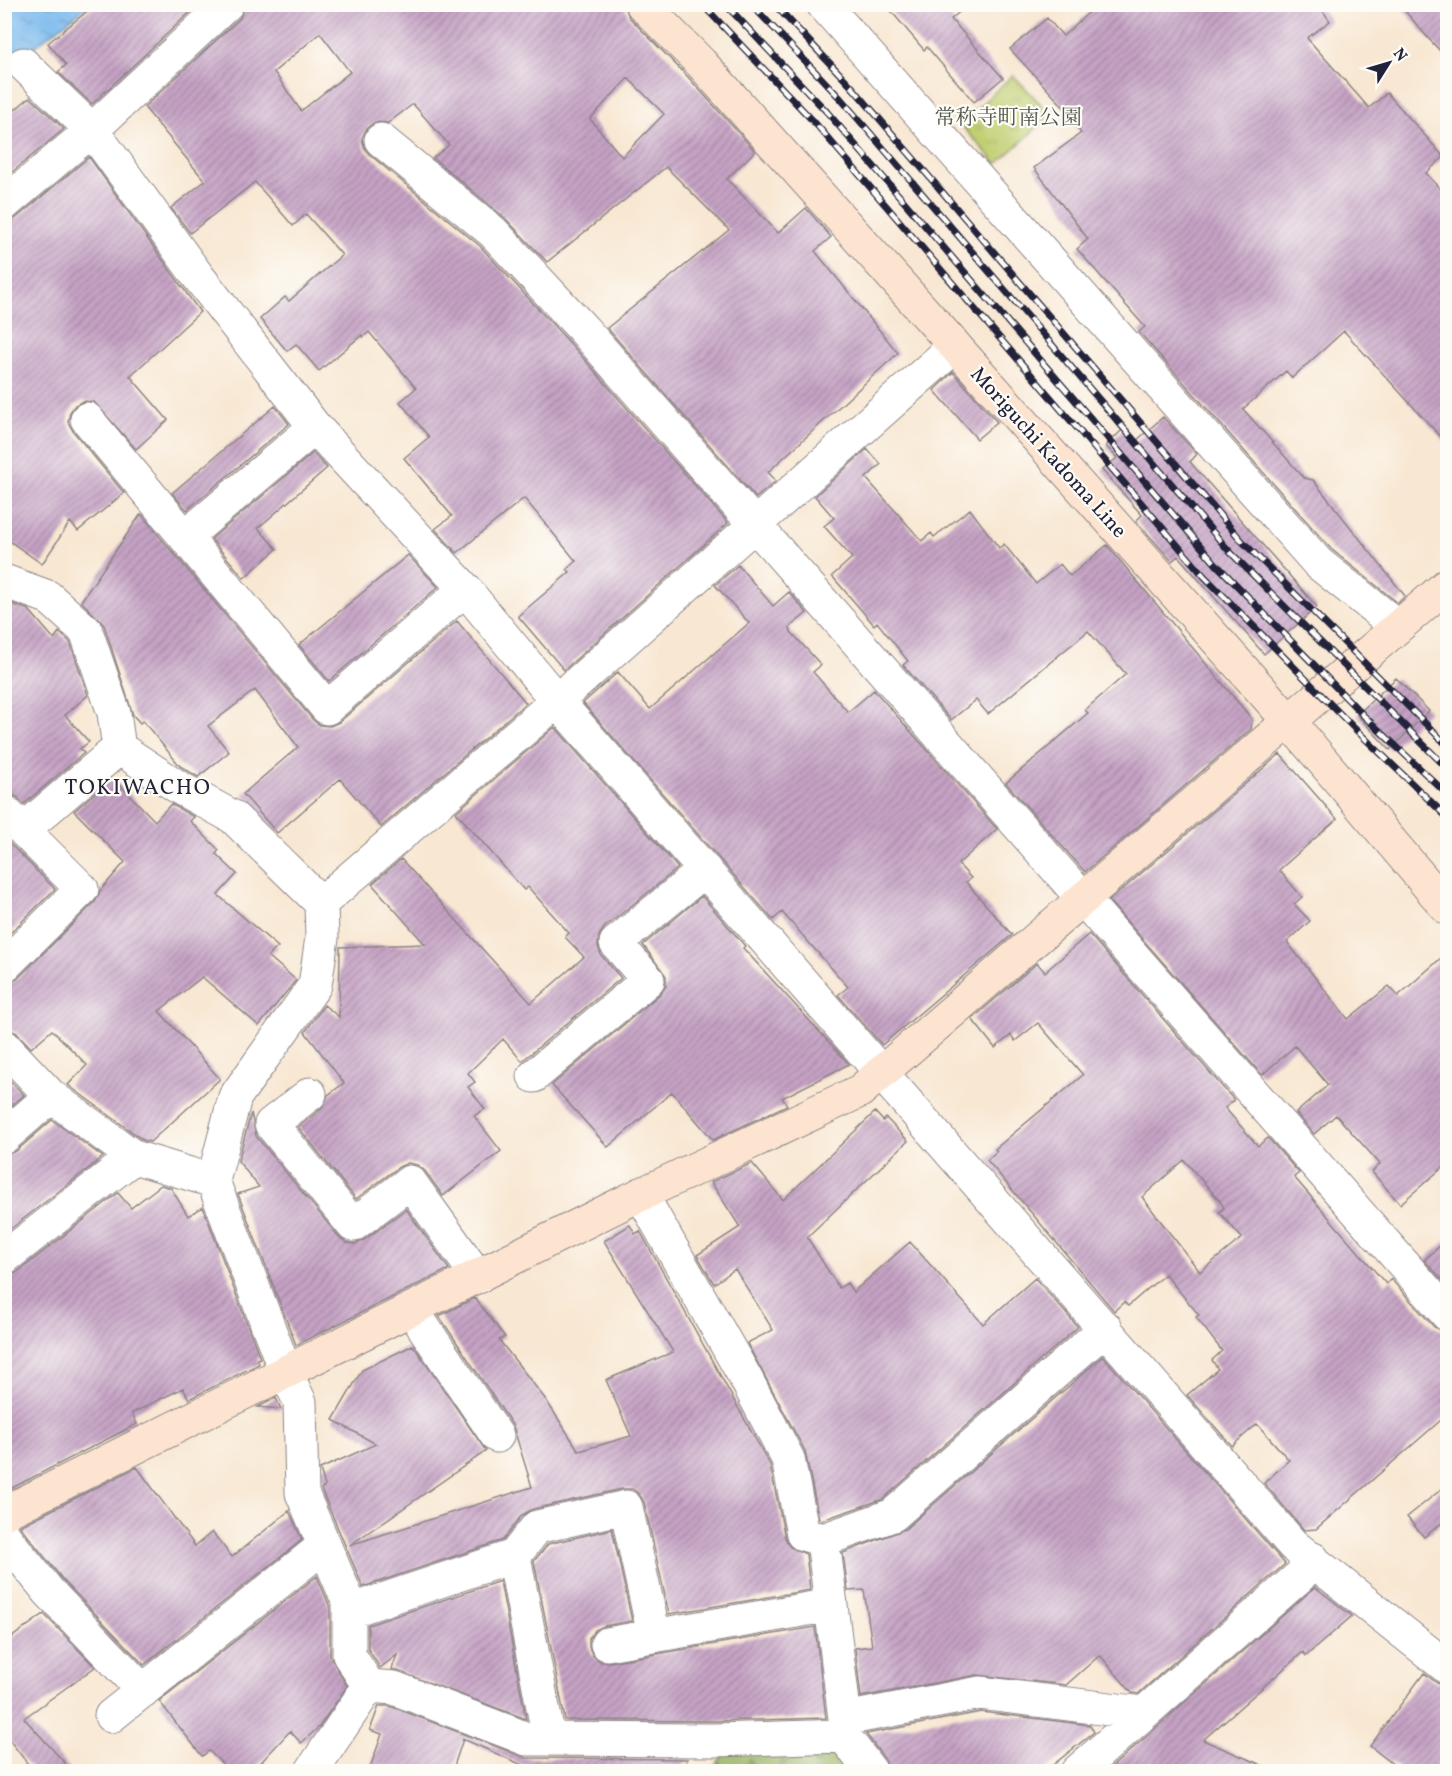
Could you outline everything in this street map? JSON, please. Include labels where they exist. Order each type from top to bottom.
[{"type":"street","points":[[4,204],[92,129],[226,4]]},
{"type":"street","name":"Moriguchi Kadoma Line","points":[[642,4],[701,63],[955,346],[1288,720],[1448,909]]},
{"type":"street","points":[[823,4],[1318,563],[1397,626]]},
{"type":"street","points":[[23,64],[92,129],[210,291],[315,427],[465,588],[557,701],[884,1072],[1293,1545],[1448,1668]]},
{"type":"street","points":[[381,140],[493,232],[584,330],[1448,1315]]},
{"type":"street","points":[[321,903],[557,701],[955,346]]},
{"type":"street","points":[[87,419],[327,708],[465,588]]},
{"type":"street","points":[[185,537],[315,427]]},
{"type":"street","points":[[4,580],[48,597],[86,631],[114,713],[119,748],[177,788],[233,817],[321,903],[322,938],[315,985],[235,1097],[213,1181],[286,1373],[300,1402],[302,1493],[349,1603],[349,1655],[369,1686]]},
{"type":"street","points":[[4,1513],[641,1194],[860,1091],[1081,898],[1448,584]]},
{"type":"street","points":[[4,966],[82,889],[14,821],[119,748]]},
{"type":"street","points":[[534,1076],[648,980],[616,943],[705,870]]},
{"type":"street","points":[[4,1046],[51,1096],[134,1157],[213,1181]]},
{"type":"street","points":[[310,1094],[271,1124],[353,1225],[410,1182],[478,1277]]},
{"type":"street","points":[[4,1137],[51,1096]]},
{"type":"street","points":[[4,1258],[134,1157]]},
{"type":"street","points":[[641,1194],[745,1377],[788,1459],[803,1534],[823,1540],[893,1515],[1106,1328]]},
{"type":"street","points":[[412,1310],[497,1436]]},
{"type":"street","points":[[350,1611],[514,1556],[537,1527],[626,1507],[654,1635]]},
{"type":"street","points":[[4,1536],[49,1592],[143,1690]]},
{"type":"street","points":[[823,1540],[844,1727],[871,1772]]},
{"type":"street","points":[[111,1716],[324,1546]]},
{"type":"street","points":[[514,1556],[549,1739]]},
{"type":"street","points":[[1077,1772],[1300,1576],[1312,1559]]},
{"type":"street","points":[[607,1644],[831,1605]]},
{"type":"street","points":[[369,1686],[394,1688],[527,1739],[715,1740],[844,1727],[980,1693],[1142,1713]]},
{"type":"street","points":[[311,1772],[369,1686]]},
{"type":"green space","name":"常称寺町南公園","points":[[1013,75],[1051,115],[997,164],[960,124]]},
{"type":"green space","points":[[828,1743],[862,1771],[786,1771],[783,1767],[777,1771],[710,1772],[732,1744]]},
{"type":"water","points":[[19,5],[89,5],[5,69],[5,16]]},
{"type":"building","points":[[96,4],[199,4],[92,104],[58,72],[66,65],[48,43]]},
{"type":"building","points":[[245,4],[624,4],[629,17],[687,76],[755,151],[727,179],[778,233],[806,208],[831,237],[815,251],[898,353],[768,472],[776,481],[756,498],[607,328],[729,230],[666,167],[547,262],[505,218],[433,158],[449,145],[413,104],[388,123],[375,122],[367,128],[362,138],[369,154],[480,246],[570,343],[728,523],[564,670],[518,616],[570,572],[567,569],[576,561],[524,498],[457,553],[435,529],[452,516],[404,458],[429,437],[400,402],[416,388],[369,332],[363,337],[362,335],[319,371],[296,344],[287,351],[260,319],[285,297],[289,301],[342,255],[306,214],[293,226],[255,182],[190,233],[171,208],[205,181],[144,107],[240,18]],"holes":[[[320,33],[350,72],[301,111],[274,72]],[[628,78],[664,114],[622,157],[590,119]]]},
{"type":"building","points":[[885,4],[969,4],[951,19],[1003,78],[974,102],[927,47],[924,50]]},
{"type":"building","points":[[1098,4],[1318,4],[1330,21],[1307,38],[1369,108],[1387,93],[1444,157],[1426,173],[1448,198],[1448,445],[1344,331],[1292,378],[1286,371],[1243,409],[1304,478],[1313,480],[1405,596],[1398,603],[1331,549],[1139,332],[1145,327],[1077,249],[1088,239],[1034,168],[1081,133],[1072,121],[1075,119],[1010,49],[1047,18],[1063,36]]},
{"type":"building","points":[[1399,4],[1448,4],[1448,59],[1428,38]]},
{"type":"building","points":[[30,97],[64,129],[4,179],[4,119]]},
{"type":"building","points":[[89,157],[200,312],[130,376],[168,420],[136,449],[94,402],[83,401],[75,405],[70,412],[68,422],[73,431],[124,493],[78,531],[70,522],[42,564],[4,537],[4,222],[16,218]]},
{"type":"building","points":[[953,372],[997,422],[977,439],[934,390]]},
{"type":"building","points":[[275,406],[289,424],[187,510],[172,493]]},
{"type":"building","points":[[1163,417],[1197,454],[1190,462],[1317,607],[1264,654],[1178,556],[1172,561],[1136,521],[1142,515],[1102,470],[1117,458],[1106,446],[1123,429],[1135,442]]},
{"type":"building","points":[[867,449],[881,464],[866,478],[922,541],[931,533],[934,537],[970,509],[999,548],[1004,544],[1036,584],[1060,564],[1070,576],[1107,545],[1252,719],[1251,729],[1085,872],[1006,783],[1088,713],[1085,710],[1126,674],[1088,631],[988,714],[976,700],[951,720],[903,665],[908,661],[877,622],[874,625],[832,576],[852,558],[824,526],[834,518],[815,496]]},
{"type":"building","points":[[313,453],[327,468],[258,528],[277,549],[244,578],[211,539]]},
{"type":"building","points":[[141,514],[313,720],[320,725],[330,726],[339,722],[457,621],[526,703],[381,827],[340,779],[277,833],[243,794],[298,747],[255,690],[208,726],[229,752],[198,777],[180,766],[143,721],[140,723],[133,715],[104,625],[81,601]]},
{"type":"building","points":[[408,555],[438,587],[329,681],[299,645]]},
{"type":"building","points":[[738,565],[773,606],[789,592],[807,613],[790,627],[791,632],[821,665],[813,672],[848,712],[874,690],[997,829],[958,864],[971,878],[966,882],[1012,935],[882,1045],[838,995],[848,987],[782,912],[773,920],[583,703],[618,672],[650,709],[749,623],[715,585]]},
{"type":"building","points":[[4,601],[29,610],[54,639],[59,632],[70,642],[88,695],[65,715],[89,742],[80,749],[84,753],[24,804],[17,797],[4,793]]},
{"type":"building","points":[[1396,678],[1429,711],[1390,750],[1357,715]]},
{"type":"building","points":[[555,727],[678,868],[604,928],[599,936],[598,946],[601,955],[621,978],[522,1061],[503,1039],[468,1073],[475,1082],[468,1087],[485,1109],[474,1116],[501,1151],[443,1196],[425,1171],[417,1165],[408,1163],[399,1167],[356,1199],[298,1127],[321,1109],[328,1095],[344,1083],[305,1032],[324,1005],[339,1017],[340,947],[425,944],[372,884],[401,859],[531,1003],[584,957],[565,937],[569,933],[528,887],[524,890],[456,812]]},
{"type":"building","points":[[1280,754],[1337,819],[1279,870],[1302,897],[1294,904],[1310,921],[1287,942],[1348,1019],[1389,986],[1398,996],[1448,952],[1448,1163],[1400,1204],[1372,1172],[1380,1164],[1336,1115],[1314,1134],[1296,1113],[1328,1085],[1295,1046],[1262,1075],[1109,901]]},
{"type":"building","points":[[111,779],[120,785],[155,821],[171,804],[194,817],[190,821],[219,850],[216,854],[237,874],[218,895],[278,947],[268,956],[296,980],[259,1026],[202,977],[159,1011],[220,1079],[150,1142],[143,1140],[68,1085],[87,1065],[52,1030],[31,1048],[17,1033],[4,1028],[4,984],[17,979],[95,902],[100,891],[125,862],[74,811]]},
{"type":"building","points":[[4,838],[55,889],[4,939]]},
{"type":"building","points":[[702,896],[745,946],[743,948],[849,1064],[782,1098],[787,1105],[713,1140],[672,1092],[608,1147],[552,1085],[660,994],[666,986],[666,976],[643,945]]},
{"type":"building","points":[[1089,934],[1234,1100],[1225,1108],[1258,1146],[1268,1138],[1299,1173],[1294,1177],[1386,1284],[1391,1279],[1434,1327],[1448,1333],[1448,1414],[1316,1529],[1304,1530],[1264,1483],[1289,1460],[1257,1424],[1232,1446],[1187,1395],[1218,1369],[1212,1360],[1222,1351],[1196,1317],[1199,1315],[1165,1274],[1128,1306],[1124,1302],[1114,1311],[987,1160],[997,1151],[995,1149],[1083,1075],[1038,1023],[1015,1041],[1011,1035],[995,1048],[972,1019],[1037,963],[1045,972]],"holes":[[[1184,1160],[1224,1208],[1219,1212],[1242,1238],[1200,1272],[1142,1197]]]},
{"type":"building","points":[[4,1074],[24,1095],[4,1112]]},
{"type":"building","points":[[875,1112],[883,1121],[886,1118],[908,1141],[807,1237],[839,1288],[847,1283],[853,1292],[910,1242],[983,1324],[1035,1278],[1078,1327],[883,1499],[822,1520],[819,1519],[805,1451],[747,1343],[773,1330],[735,1269],[714,1284],[697,1255],[740,1227],[711,1182],[752,1163],[783,1200]]},
{"type":"building","points":[[251,1113],[256,1136],[339,1237],[347,1243],[355,1244],[406,1209],[449,1269],[296,1345],[238,1194],[259,1187],[238,1161]]},
{"type":"building","points":[[52,1120],[103,1157],[4,1234],[4,1155],[16,1151]]},
{"type":"building","points":[[161,1185],[171,1188],[188,1216],[203,1207],[260,1358],[257,1359],[259,1364],[189,1399],[183,1388],[132,1413],[137,1424],[4,1492],[4,1276],[16,1273],[118,1193],[131,1208]]},
{"type":"building","points":[[630,1225],[635,1234],[640,1231],[770,1465],[785,1538],[790,1547],[806,1554],[810,1590],[669,1614],[644,1502],[632,1489],[622,1489],[533,1509],[522,1515],[503,1540],[363,1587],[321,1489],[325,1486],[320,1469],[376,1444],[333,1420],[362,1370],[413,1345],[486,1451],[350,1545],[532,1487],[513,1426],[439,1316],[475,1298],[505,1337],[499,1340],[546,1400],[579,1451],[631,1436],[606,1380],[673,1352],[604,1241]]},
{"type":"building","points":[[1448,1239],[1448,1286],[1424,1260]]},
{"type":"building","points":[[1103,1356],[1285,1564],[1138,1694],[1132,1693],[1100,1655],[1066,1685],[977,1675],[861,1697],[855,1648],[872,1646],[864,1590],[848,1591],[843,1553],[905,1529]]},
{"type":"building","points":[[276,1398],[281,1409],[258,1407]]},
{"type":"building","points":[[137,1467],[195,1546],[212,1532],[232,1557],[289,1511],[302,1540],[144,1665],[63,1580],[20,1526]]},
{"type":"building","points":[[1448,1484],[1448,1518],[1424,1537],[1407,1517]]},
{"type":"building","points":[[612,1529],[632,1621],[595,1630],[589,1638],[589,1647],[593,1656],[601,1662],[610,1662],[815,1627],[826,1718],[715,1721],[565,1720],[534,1561],[548,1544]]},
{"type":"building","points":[[317,1576],[330,1607],[330,1656],[347,1686],[319,1727],[301,1743],[290,1731],[252,1772],[231,1772],[209,1751],[202,1756],[159,1701]]},
{"type":"building","points":[[500,1581],[526,1719],[392,1669],[397,1655],[380,1668],[368,1649],[368,1625]]},
{"type":"building","points":[[1315,1587],[1352,1616],[1306,1656],[1303,1652],[1203,1740],[1278,1772],[1106,1772]]},
{"type":"building","points":[[44,1614],[95,1667],[24,1718],[73,1772],[34,1772],[4,1733],[4,1643]]},
{"type":"building","points":[[1424,1673],[1437,1683],[1448,1686],[1448,1772],[1403,1772],[1370,1746]]},
{"type":"building","points":[[379,1706],[390,1706],[526,1758],[688,1759],[678,1772],[527,1772],[527,1767],[463,1739],[452,1772],[387,1772],[371,1765],[382,1734],[370,1730]]},
{"type":"building","points":[[981,1712],[1090,1725],[1094,1732],[1044,1772],[889,1772],[886,1761],[866,1734]]},
{"type":"railway","points":[[702,4],[815,123],[1204,576],[1353,727],[1448,818]]},
{"type":"railway","points":[[725,4],[827,112],[1216,564],[1364,716],[1448,795]]},
{"type":"railway","points":[[751,4],[841,99],[1230,552],[1448,769]]},
{"type":"railway","points":[[774,4],[853,88],[1242,541],[1448,746]]},
{"type":"district","name":"TOKIWACHO","points":[[138,786]]}]
